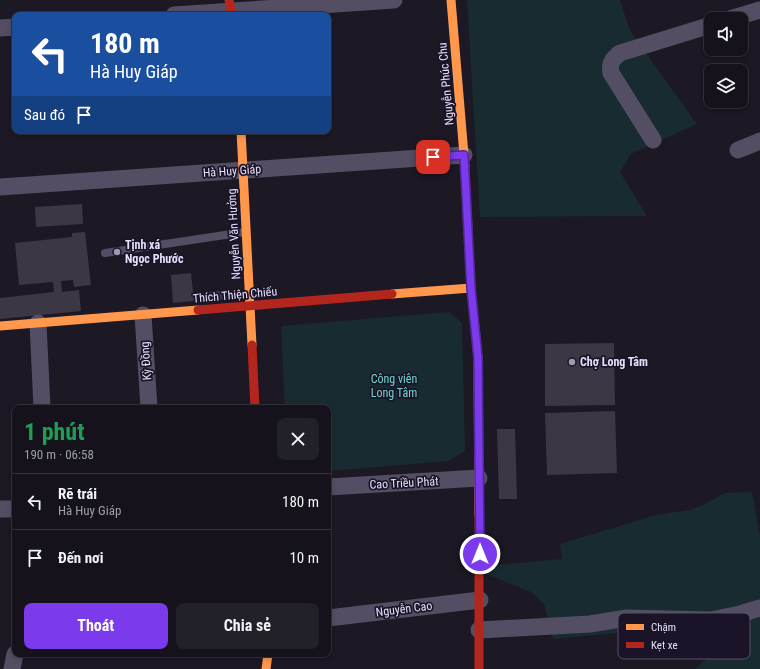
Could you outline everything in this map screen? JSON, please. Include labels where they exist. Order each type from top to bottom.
[{"type":"street","points":[[202,12],[231,9],[394,0]]},
{"type":"street","name":"Nguyễn Phúc Chu","points":[[451,0],[464,155],[471,288],[478,358],[480,600],[479,669]]},
{"type":"street","points":[[748,14],[760,10]]},
{"type":"street","points":[[0,28],[12,27]]},
{"type":"street","points":[[653,140],[610,73],[610,66],[614,58],[620,53],[704,27]]},
{"type":"street","name":"Nguyễn Văn Hưởng","points":[[241,134],[245,232],[256,405]]},
{"type":"street","points":[[738,150],[760,141]]},
{"type":"street","name":"Hà Huy Giáp","points":[[0,187],[464,155]]},
{"type":"street","name":"Thích Thiện Chiếu","points":[[0,326],[471,288]]},
{"type":"street","name":"Kỳ Đồng","points":[[143,314],[149,405]]},
{"type":"street","points":[[38,323],[42,405]]},
{"type":"street","name":"Cao Triều Phát","points":[[331,487],[479,478]]},
{"type":"street","points":[[0,509],[12,509]]},
{"type":"street","name":"Nguyễn Cao","points":[[331,618],[480,600]]},
{"type":"street","points":[[743,613],[760,608]]},
{"type":"street","points":[[479,630],[590,624],[618,619]]},
{"type":"street","points":[[12,669],[14,657]]},
{"type":"street","points":[[266,669],[268,657]]},
{"type":"lane","points":[[105,253],[245,232]]},
{"type":"green space","points":[[467,0],[620,0],[630,31],[697,124],[631,154],[620,172],[647,216],[480,217]]},
{"type":"green space","name":"Công viên Long Tâm","points":[[449,312],[462,323],[465,451],[448,461],[331,471],[331,405],[285,405],[281,326]]},
{"type":"green space","points":[[752,492],[760,536],[760,669],[695,669],[707,659],[750,659],[750,613],[737,613],[735,610],[720,613],[618,613],[618,633],[553,639],[544,604],[531,592],[486,574],[487,566],[562,559],[560,544],[656,515],[689,510],[703,505],[725,493]]},
{"type":"building","points":[[82,204],[83,224],[36,227],[35,207]]},
{"type":"building","points":[[85,232],[91,285],[74,287],[73,280],[61,281],[62,292],[79,290],[81,311],[0,319],[0,298],[54,292],[53,282],[19,285],[15,243],[72,237],[72,233]]},
{"type":"building","points":[[191,273],[194,301],[173,303],[171,275]]},
{"type":"building","points":[[228,290],[228,299],[209,301],[208,292]]},
{"type":"building","points":[[614,343],[615,405],[545,406],[545,344]]},
{"type":"building","points":[[615,411],[617,473],[547,475],[545,413]]},
{"type":"building","points":[[497,429],[515,429],[517,499],[499,499]]},
{"type":"traffic: slow","points":[[451,0],[465,167]]},
{"type":"traffic: slow","points":[[241,134],[252,345]]},
{"type":"traffic: slow","points":[[392,294],[471,288]]},
{"type":"traffic: slow","points":[[0,326],[198,310]]},
{"type":"traffic: slow","points":[[476,337],[478,358],[479,515]]},
{"type":"traffic: slow","points":[[266,669],[268,657]]},
{"type":"traffic: jam","points":[[229,0],[231,12]]},
{"type":"traffic: jam","points":[[465,167],[471,288],[476,337]]},
{"type":"traffic: jam","points":[[198,310],[392,294]]},
{"type":"traffic: jam","points":[[252,345],[255,405]]},
{"type":"traffic: jam","points":[[479,515],[479,669]]},
{"type":"place","name":"Tịnh xá Ngọc Phước","points":[[117,252]]},
{"type":"place","name":"Chợ Long Tâm","points":[[572,362]]},
{"type":"route","points":[[433,157],[464,155],[471,288],[478,358],[480,554]]}]
